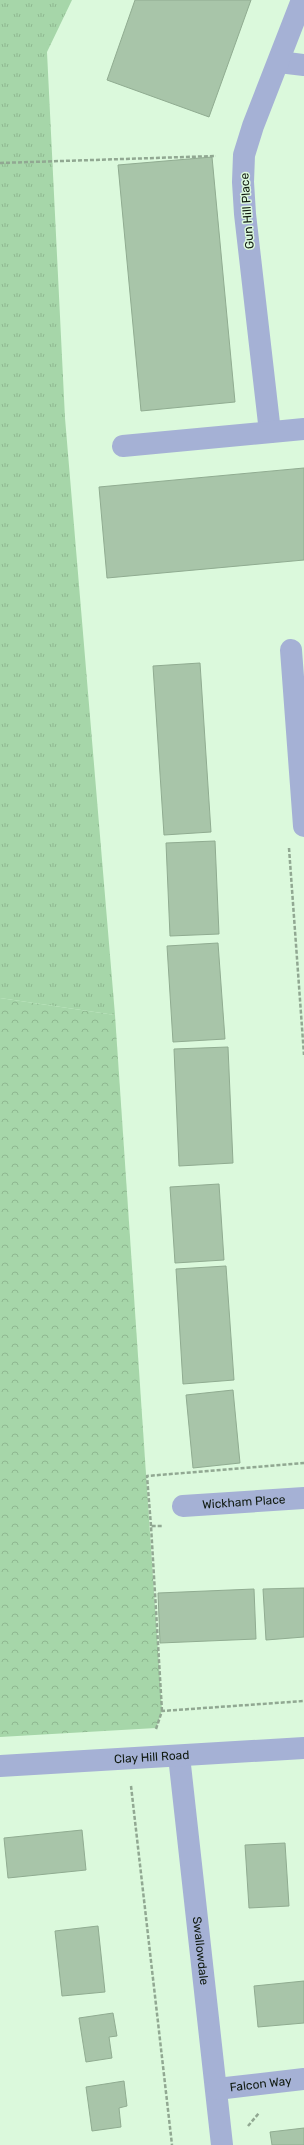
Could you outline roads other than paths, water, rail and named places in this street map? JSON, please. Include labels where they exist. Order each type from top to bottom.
[{"type":"street","name":"Gun Hill Place","points":[[270,432],[245,214],[243,182],[244,155],[253,126],[302,0]]},
{"type":"street","points":[[279,62],[304,65]]},
{"type":"street","points":[[123,446],[304,429]]},
{"type":"street","points":[[291,650],[300,708],[304,826]]},
{"type":"street","name":"Wickham Place","points":[[183,1506],[304,1498]]},
{"type":"street","name":"Clay Hill Road","points":[[0,1766],[304,1748]]},
{"type":"street","name":"Swallowdale","points":[[179,1756],[222,2145]]},
{"type":"street","name":"Falcon Way","points":[[217,2089],[304,2079]]}]
